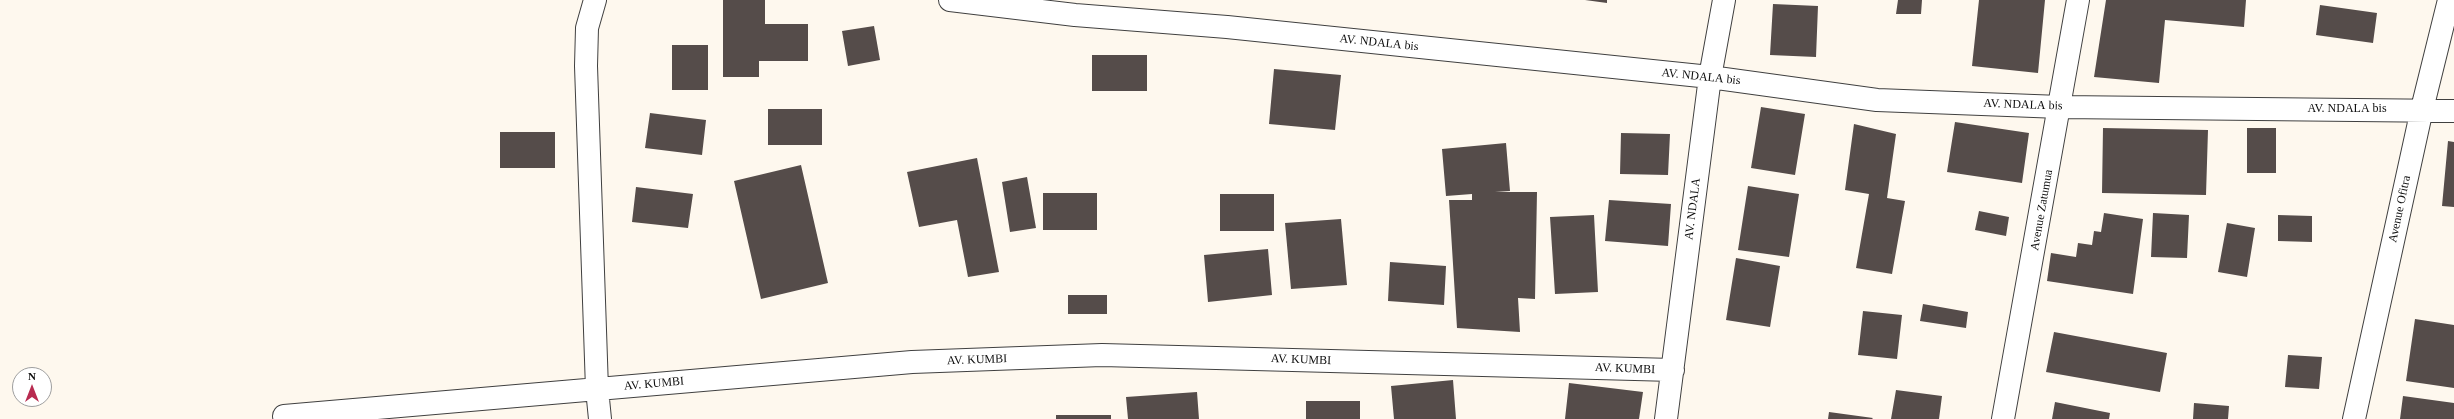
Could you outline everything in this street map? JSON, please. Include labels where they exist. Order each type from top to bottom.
[{"type":"street","points":[[595,0],[587,28],[586,66],[597,389],[600,419]]},
{"type":"street","name":"AV. NDALA bis","points":[[950,0],[1075,15],[1227,27],[1710,77],[1877,100],[2060,107],[2422,109],[2454,111]]},
{"type":"street","name":"AV. NDALA","points":[[1666,419],[1710,77],[1724,0]]},
{"type":"street","name":"Avenue Zatumua","points":[[2003,419],[2078,0]]},
{"type":"street","name":"Avenue Ofitra","points":[[2354,419],[2422,109],[2449,0]]},
{"type":"street","name":"AV. KUMBI","points":[[284,416],[912,362],[1102,355],[1673,370]]},
{"type":"building","points":[[723,0],[765,0],[765,24],[808,24],[808,61],[759,61],[759,77],[723,77]]},
{"type":"building","points":[[1585,0],[1607,0],[1607,3]]},
{"type":"building","points":[[1898,0],[1922,0],[1921,14],[1896,14]]},
{"type":"building","points":[[1979,0],[2045,0],[2038,73],[1972,66]]},
{"type":"building","points":[[2106,0],[2246,0],[2244,27],[2165,20],[2159,83],[2094,77]]},
{"type":"building","points":[[1773,4],[1818,6],[1816,57],[1770,55]]},
{"type":"building","points":[[2320,5],[2377,13],[2373,43],[2316,35]]},
{"type":"building","points":[[874,26],[880,60],[848,66],[842,31]]},
{"type":"building","points":[[672,45],[708,45],[708,90],[672,90]]},
{"type":"building","points":[[1092,55],[1147,55],[1147,91],[1092,91]]},
{"type":"building","points":[[1274,69],[1341,75],[1335,130],[1269,124]]},
{"type":"building","points":[[1761,107],[1805,114],[1795,175],[1751,168]]},
{"type":"building","points":[[768,109],[822,109],[822,145],[768,145]]},
{"type":"building","points":[[650,113],[706,120],[702,155],[645,148]]},
{"type":"building","points":[[1955,122],[2029,133],[2022,183],[1947,172]]},
{"type":"building","points":[[1854,124],[1896,134],[1887,198],[1905,201],[1892,274],[1856,268],[1869,194],[1845,190]]},
{"type":"building","points":[[2103,128],[2208,130],[2206,195],[2102,193]]},
{"type":"building","points":[[2247,128],[2276,128],[2276,173],[2247,173]]},
{"type":"building","points":[[500,132],[555,132],[555,168],[500,168]]},
{"type":"building","points":[[1621,133],[1670,134],[1668,175],[1620,174]]},
{"type":"building","points":[[2448,141],[2454,142],[2454,207],[2442,206]]},
{"type":"building","points":[[1506,143],[1510,191],[1495,192],[1537,192],[1535,299],[1518,298],[1520,332],[1457,328],[1449,200],[1472,200],[1472,194],[1446,196],[1442,149]]},
{"type":"building","points":[[977,158],[999,272],[968,277],[957,220],[919,227],[907,172]]},
{"type":"building","points":[[801,165],[828,283],[761,299],[734,181]]},
{"type":"building","points":[[1027,177],[1036,228],[1010,232],[1002,182]]},
{"type":"building","points":[[1748,186],[1799,194],[1789,257],[1738,250]]},
{"type":"building","points":[[636,187],[693,194],[688,228],[632,222]]},
{"type":"building","points":[[1043,193],[1097,193],[1097,230],[1043,230]]},
{"type":"building","points":[[1220,194],[1274,194],[1274,231],[1220,231]]},
{"type":"building","points":[[1609,200],[1671,204],[1668,246],[1605,241]]},
{"type":"building","points":[[1979,211],[2009,217],[2006,236],[1975,230]]},
{"type":"building","points":[[2104,213],[2143,219],[2133,294],[2047,281],[2051,253],[2076,257],[2078,243],[2092,245],[2094,231],[2101,232]]},
{"type":"building","points":[[2153,213],[2189,215],[2187,258],[2151,257]]},
{"type":"building","points":[[1594,215],[1598,292],[1555,294],[1550,217]]},
{"type":"building","points":[[2278,215],[2312,216],[2312,242],[2278,241]]},
{"type":"building","points":[[1341,219],[1347,285],[1291,289],[1285,223]]},
{"type":"building","points":[[2227,223],[2255,228],[2247,277],[2218,272]]},
{"type":"building","points":[[1268,249],[1272,295],[1208,302],[1204,255]]},
{"type":"building","points":[[1736,258],[1780,266],[1770,327],[1726,320]]},
{"type":"building","points":[[1390,262],[1446,266],[1444,305],[1388,301]]},
{"type":"building","points":[[1068,295],[1107,295],[1107,314],[1068,314]]},
{"type":"building","points":[[1923,304],[1968,312],[1966,328],[1920,321]]},
{"type":"building","points":[[1863,311],[1902,315],[1897,359],[1858,355]]},
{"type":"building","points":[[2415,319],[2454,325],[2454,388],[2406,381]]},
{"type":"building","points":[[2054,332],[2167,353],[2160,392],[2046,372]]},
{"type":"building","points":[[2288,355],[2322,357],[2319,389],[2285,387]]},
{"type":"building","points":[[1453,380],[1456,419],[1394,419],[1391,386]]},
{"type":"building","points":[[1569,383],[1643,392],[1639,419],[1565,419]]},
{"type":"building","points":[[1896,390],[1942,396],[1939,419],[1891,419]]},
{"type":"building","points":[[1197,392],[1199,419],[1128,419],[1126,397]]},
{"type":"building","points":[[2403,396],[2454,403],[2454,419],[2400,419]]},
{"type":"building","points":[[1306,401],[1360,401],[1360,419],[1306,419]]},
{"type":"building","points":[[2055,402],[2110,413],[2109,419],[2052,419]]},
{"type":"building","points":[[2194,403],[2229,406],[2228,419],[2193,419]]},
{"type":"building","points":[[1829,412],[1873,418],[1828,419]]},
{"type":"building","points":[[1056,415],[1111,415],[1111,419],[1056,419]]}]
